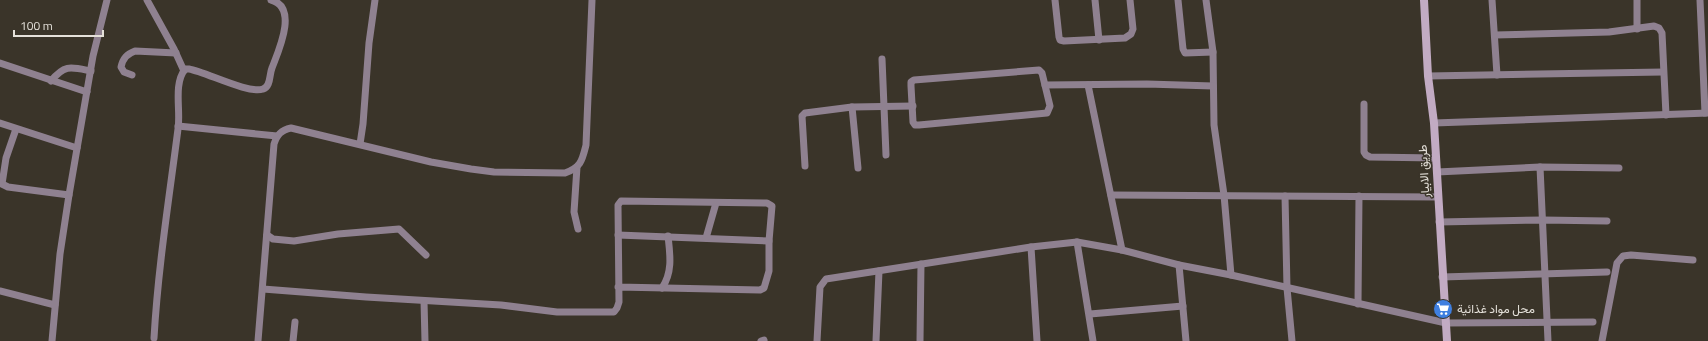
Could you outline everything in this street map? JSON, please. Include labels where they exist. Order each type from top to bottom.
[{"type":"main road","name":"طريق الابيار","points":[[1424,0],[1428,76],[1434,123],[1447,341]]},
{"type":"street","points":[[52,341],[60,254],[69,195],[91,71],[107,0]]},
{"type":"street","points":[[147,0],[176,53],[184,71]]},
{"type":"street","points":[[154,338],[162,238],[178,126],[179,82],[181,74],[189,69],[195,70],[246,88],[260,90],[265,88],[269,83],[271,69],[282,44],[285,28],[283,12],[280,5],[271,0]]},
{"type":"street","points":[[360,144],[374,0]]},
{"type":"street","points":[[258,341],[274,144],[277,136],[285,129],[291,128],[431,162],[494,172],[565,173],[577,167],[583,158],[586,145],[592,0]]},
{"type":"street","points":[[1055,0],[1060,40],[1125,38],[1131,34],[1132,29],[1130,0]]},
{"type":"street","points":[[1095,0],[1099,40]]},
{"type":"street","points":[[1178,0],[1183,49],[1185,52],[1213,52]]},
{"type":"street","points":[[1206,0],[1213,52],[1214,125],[1224,195],[1231,275]]},
{"type":"street","points":[[1492,0],[1497,75]]},
{"type":"street","points":[[1637,0],[1637,29]]},
{"type":"street","points":[[1434,123],[1706,113],[1700,0]]},
{"type":"street","points":[[1495,35],[1609,32],[1654,26],[1659,28],[1662,32],[1666,114]]},
{"type":"street","points":[[132,75],[124,72],[121,67],[123,60],[135,51],[176,53]]},
{"type":"street","points":[[882,59],[886,155]]},
{"type":"street","points":[[0,63],[87,92]]},
{"type":"street","points":[[51,81],[59,72],[69,67],[91,71]]},
{"type":"street","points":[[1039,70],[1042,73],[1045,85],[1050,106],[1047,113],[919,125],[915,125],[913,122],[911,82],[914,80],[1039,70]]},
{"type":"street","points":[[1428,76],[1663,72]]},
{"type":"street","points":[[1045,85],[1213,86]]},
{"type":"street","points":[[1088,85],[1122,250]]},
{"type":"street","points":[[1364,104],[1364,152],[1366,155],[1370,157],[1436,158]]},
{"type":"street","points":[[805,166],[803,114],[852,107],[912,106]]},
{"type":"street","points":[[852,107],[858,168]]},
{"type":"street","points":[[0,123],[78,148]]},
{"type":"street","points":[[178,126],[277,136]]},
{"type":"street","points":[[16,129],[6,158],[2,184],[8,187],[69,195]]},
{"type":"street","points":[[577,167],[574,212],[578,228]]},
{"type":"street","points":[[1436,172],[1540,168],[1619,168]]},
{"type":"street","points":[[1540,168],[1548,341]]},
{"type":"street","points":[[1110,195],[1438,197]]},
{"type":"street","points":[[1285,196],[1287,288],[1292,341]]},
{"type":"street","points":[[1358,304],[1359,196]]},
{"type":"street","points":[[263,289],[501,306],[558,312],[614,312],[619,302],[618,287],[618,205],[621,201],[767,203],[772,206],[769,241],[769,271],[764,288],[760,290],[618,287]]},
{"type":"street","points":[[706,238],[716,203]]},
{"type":"street","points":[[1439,222],[1543,220],[1607,221]]},
{"type":"street","points":[[267,235],[273,239],[294,241],[338,234],[399,229],[402,230],[426,255]]},
{"type":"street","points":[[618,235],[769,241]]},
{"type":"street","points":[[662,288],[669,272],[670,251],[668,236]]},
{"type":"street","points":[[1077,242],[1090,314],[1093,341]]},
{"type":"street","points":[[817,341],[820,287],[826,279],[1031,247],[1077,242],[1122,250],[1179,265],[1231,275],[1446,323],[1593,322]]},
{"type":"street","points":[[1031,247],[1037,341]]},
{"type":"street","points":[[1602,341],[1617,263],[1623,256],[1631,255],[1693,260]]},
{"type":"street","points":[[920,341],[921,264]]},
{"type":"street","points":[[1179,265],[1186,341]]},
{"type":"street","points":[[876,341],[879,270]]},
{"type":"street","points":[[1442,277],[1606,272]]},
{"type":"street","points":[[0,291],[55,306]]},
{"type":"street","points":[[424,301],[425,341]]},
{"type":"street","points":[[1090,314],[1183,306]]},
{"type":"street","points":[[293,341],[296,322]]},
{"type":"place","name":"محل مواد غذائية","points":[[1443,309]]}]
